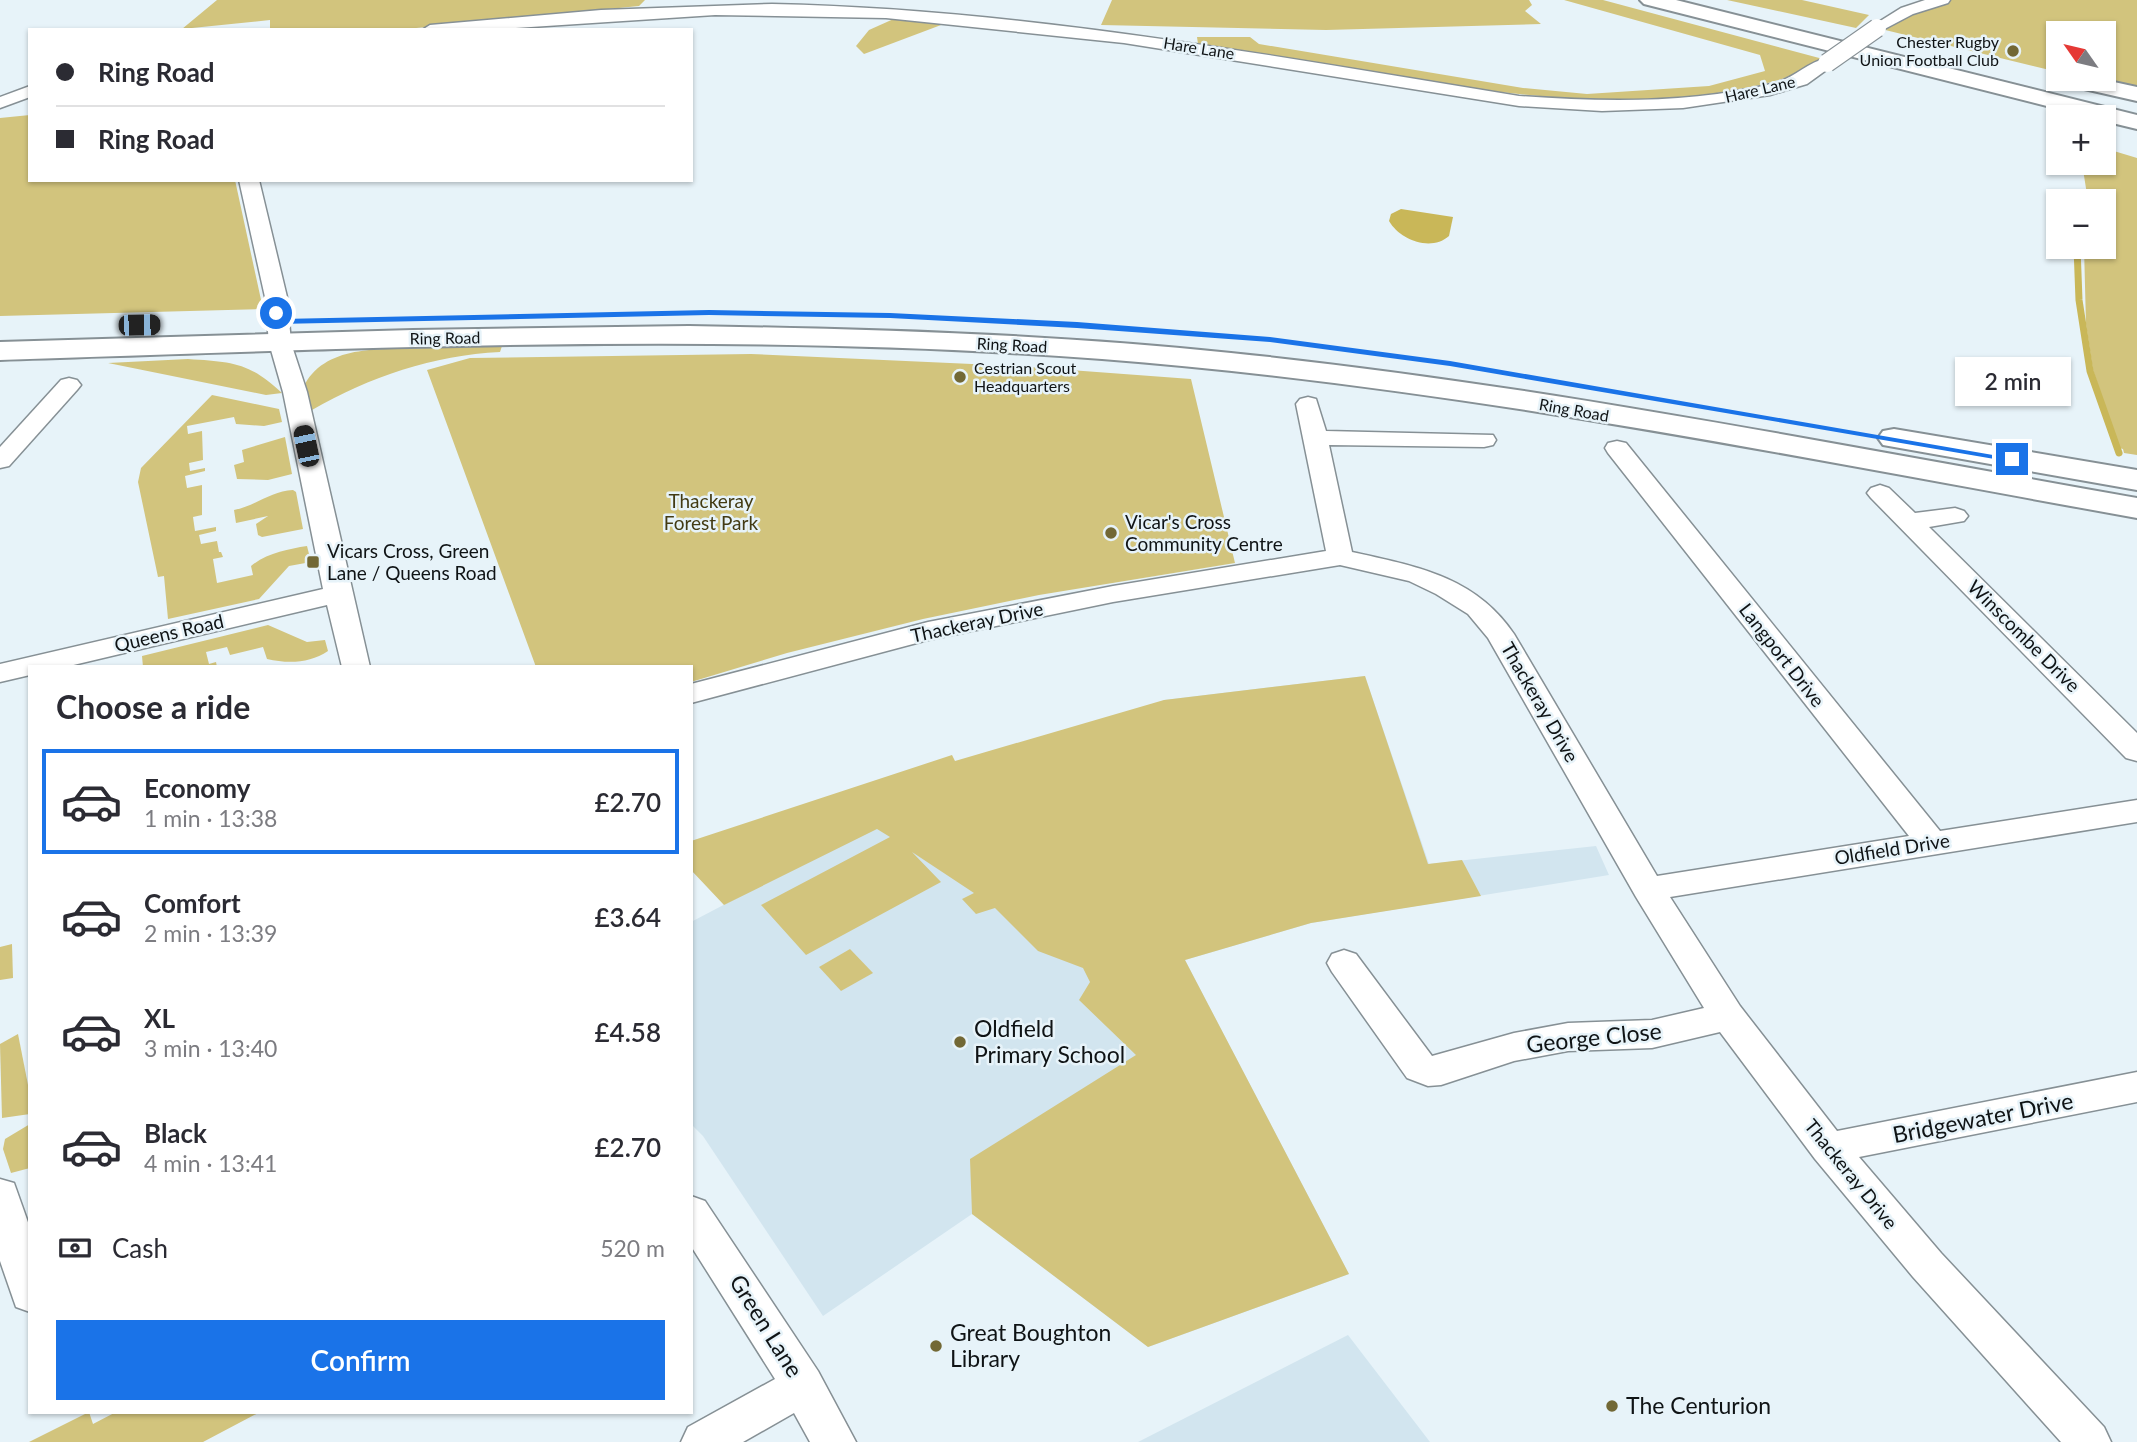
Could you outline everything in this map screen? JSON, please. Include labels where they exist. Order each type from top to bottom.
[{"type":"highway","points":[[1637,0],[2046,112]]},
{"type":"highway","points":[[1651,0],[2137,122]]},
{"type":"highway","points":[[1698,1],[1973,59]]},
{"type":"highway","points":[[1698,1],[2137,110]]},
{"type":"highway","points":[[2116,90],[2137,94]]},
{"type":"highway","points":[[2116,131],[2137,137]]},
{"type":"highway","name":"Ring Road","points":[[0,351],[279,332],[709,312],[876,315],[1077,325],[1270,340],[1450,364],[2137,480]]},
{"type":"highway","name":"Ring Road","points":[[0,327],[529,335],[726,334],[922,340],[1102,350],[1298,368],[1472,393],[2137,508]]},
{"type":"street","name":"Hare Lane","points":[[448,28],[649,5],[810,9],[1004,23],[1162,41],[1507,99],[1576,106],[1630,106],[1700,102],[1758,92],[1800,81],[1877,28],[1907,11],[1942,0]]},
{"type":"street","points":[[0,103],[28,93]]},
{"type":"street","points":[[249,182],[275,297],[279,332],[295,392],[356,665]]},
{"type":"street","points":[[0,461],[69,385]]},
{"type":"street","points":[[1308,404],[1340,557]]},
{"type":"street","points":[[1316,438],[1436,430],[1485,440]]},
{"type":"street","name":"Langport Drive","points":[[1636,460],[1760,628],[1931,842]]},
{"type":"street","name":"Winscombe Drive","points":[[1880,493],[2137,751]]},
{"type":"street","points":[[1909,522],[1955,516]]},
{"type":"street","name":"Thackeray Drive","points":[[693,693],[928,631],[1113,594],[1340,557],[1418,575],[1446,588],[1478,608],[1500,634],[1648,889],[1728,1016],[1828,1148],[1927,1265],[2089,1442]]},
{"type":"street","name":"Queens Road","points":[[34,665],[338,594]]},
{"type":"street","name":"Queens Road","points":[[0,673],[28,666]]},
{"type":"street","name":"Oldfield Drive","points":[[1648,889],[2137,811]]},
{"type":"street","name":"George Close","points":[[1344,963],[1420,1068],[1429,1071],[1441,1070],[1514,1047],[1568,1037],[1652,1034],[1728,1016]]},
{"type":"street","name":"Bridgewater Drive","points":[[1828,1148],[2137,1087]]},
{"type":"street","points":[[0,1195],[28,1287]]},
{"type":"street","name":"Green Lane","points":[[693,1216],[803,1385],[834,1442]]},
{"type":"street","points":[[703,1442],[803,1385]]},
{"type":"shaded area","points":[[1401,209],[1453,217],[1449,236],[1442,241],[1425,243],[1416,242],[1400,234],[1389,221],[1391,214]]},
{"type":"shaded area","name":"Oldfield Primary School","points":[[1365,676],[1429,864],[1596,846],[1609,875],[1311,923],[1185,960],[1349,1274],[1148,1347],[972,1214],[823,1316],[703,1136],[693,1126],[693,921],[868,829],[1164,700]]},
{"type":"shaded area","points":[[1348,1335],[1430,1442],[1138,1442]]},
{"type":"green space","points":[[217,0],[645,0],[639,6],[416,28],[270,28],[270,20],[183,28]]},
{"type":"green space","points":[[1112,0],[1529,0],[1532,5],[1525,11],[1541,24],[1326,30],[1101,25]]},
{"type":"green space","points":[[1564,0],[1603,0],[1823,59],[1766,84],[1729,91],[1652,99],[1576,99],[1499,92],[1339,68],[1198,44],[1197,37],[1250,37],[1259,44],[1523,88],[1587,94],[1709,86],[1765,71],[1760,55]]},
{"type":"green space","points":[[1727,0],[1802,0],[1869,15],[1856,28]]},
{"type":"green space","name":"Chester Rugby Union Football Club","points":[[1942,0],[2137,0],[2137,89],[2116,85],[2116,21],[2046,21],[2046,69],[1877,28]]},
{"type":"green space","points":[[898,17],[949,22],[864,54],[856,46],[869,30]]},
{"type":"green space","points":[[28,115],[28,182],[235,182],[263,309],[0,316],[0,118]]},
{"type":"green space","points":[[2116,152],[2137,158],[2137,455],[2124,453],[2123,449],[2119,448],[2093,370],[2086,324],[2084,259],[2116,259],[2116,189],[2086,189],[2084,175],[2116,175]]},
{"type":"green space","points":[[502,346],[500,352],[427,363],[379,378],[312,410],[305,384],[315,371],[328,361],[359,351]]},
{"type":"green space","name":"Thackeray Forest Park","points":[[751,354],[1016,366],[1191,379],[1235,563],[1039,595],[923,619],[787,653],[693,681],[693,665],[535,665],[427,370],[470,358]]},
{"type":"green space","points":[[188,359],[217,361],[249,369],[282,393],[266,395],[108,363]]},
{"type":"green space","points":[[212,395],[279,409],[282,422],[264,426],[236,424],[234,417],[187,426],[188,434],[202,431],[203,460],[189,463],[190,471],[205,468],[205,471],[185,476],[187,488],[202,485],[202,515],[193,517],[195,531],[216,527],[216,531],[199,535],[201,544],[217,541],[223,557],[213,559],[217,583],[253,575],[251,566],[257,562],[292,549],[307,546],[311,562],[289,566],[259,599],[168,619],[164,576],[158,577],[138,482],[141,468]]},
{"type":"green space","points":[[285,437],[292,474],[268,480],[237,479],[234,465],[244,462],[242,450]]},
{"type":"green space","points":[[293,490],[296,492],[303,529],[262,537],[258,535],[256,524],[268,516],[236,523],[234,510],[277,493]]},
{"type":"green space","points":[[268,625],[307,642],[325,640],[328,651],[307,660],[283,662],[267,659],[263,647],[230,655],[227,647],[206,652],[209,664],[216,662],[217,665],[143,665],[142,656]]},
{"type":"green space","name":"Oldfield Primary School","points":[[1365,676],[1428,864],[1462,860],[1481,896],[1311,923],[1185,960],[1349,1274],[1148,1347],[972,1214],[970,1159],[1136,1055],[1079,1000],[1090,982],[1083,968],[1038,951],[995,908],[976,914],[962,899],[974,893],[912,852],[941,882],[806,955],[761,905],[890,837],[877,829],[724,905],[693,872],[693,840],[952,755],[955,761],[1164,700]]},
{"type":"green space","points":[[12,944],[13,978],[0,980],[0,947]]},
{"type":"green space","points":[[850,949],[873,973],[841,991],[819,967]]},
{"type":"green space","points":[[18,1034],[28,1085],[28,1114],[2,1118],[0,1044]]},
{"type":"green space","points":[[28,1125],[28,1169],[11,1173],[3,1149],[5,1139]]},
{"type":"green space","points":[[85,1414],[90,1414],[93,1424],[112,1414],[256,1414],[203,1442],[29,1442]]},
{"type":"waterway","points":[[2077,259],[2079,300],[2090,371],[2119,453]]},
{"type":"place","name":"Chester Rugby Union Football Club","points":[[2013,51]]},
{"type":"place","name":"Cestrian Scout Headquarters","points":[[960,377]]},
{"type":"place","name":"Vicar's Cross Community Centre","points":[[1111,533]]},
{"type":"place","name":"Vicars Cross, Green Lane / Queens Road","points":[[313,562]]},
{"type":"place","name":"Oldfield Primary School","points":[[960,1042]]},
{"type":"place","name":"Great Boughton Library","points":[[936,1346]]},
{"type":"place","name":"The Centurion","points":[[1612,1406]]},
{"type":"route","points":[[276,313],[277,322],[709,312],[890,315],[1077,325],[1270,340],[1450,364],[2012,459]]}]
